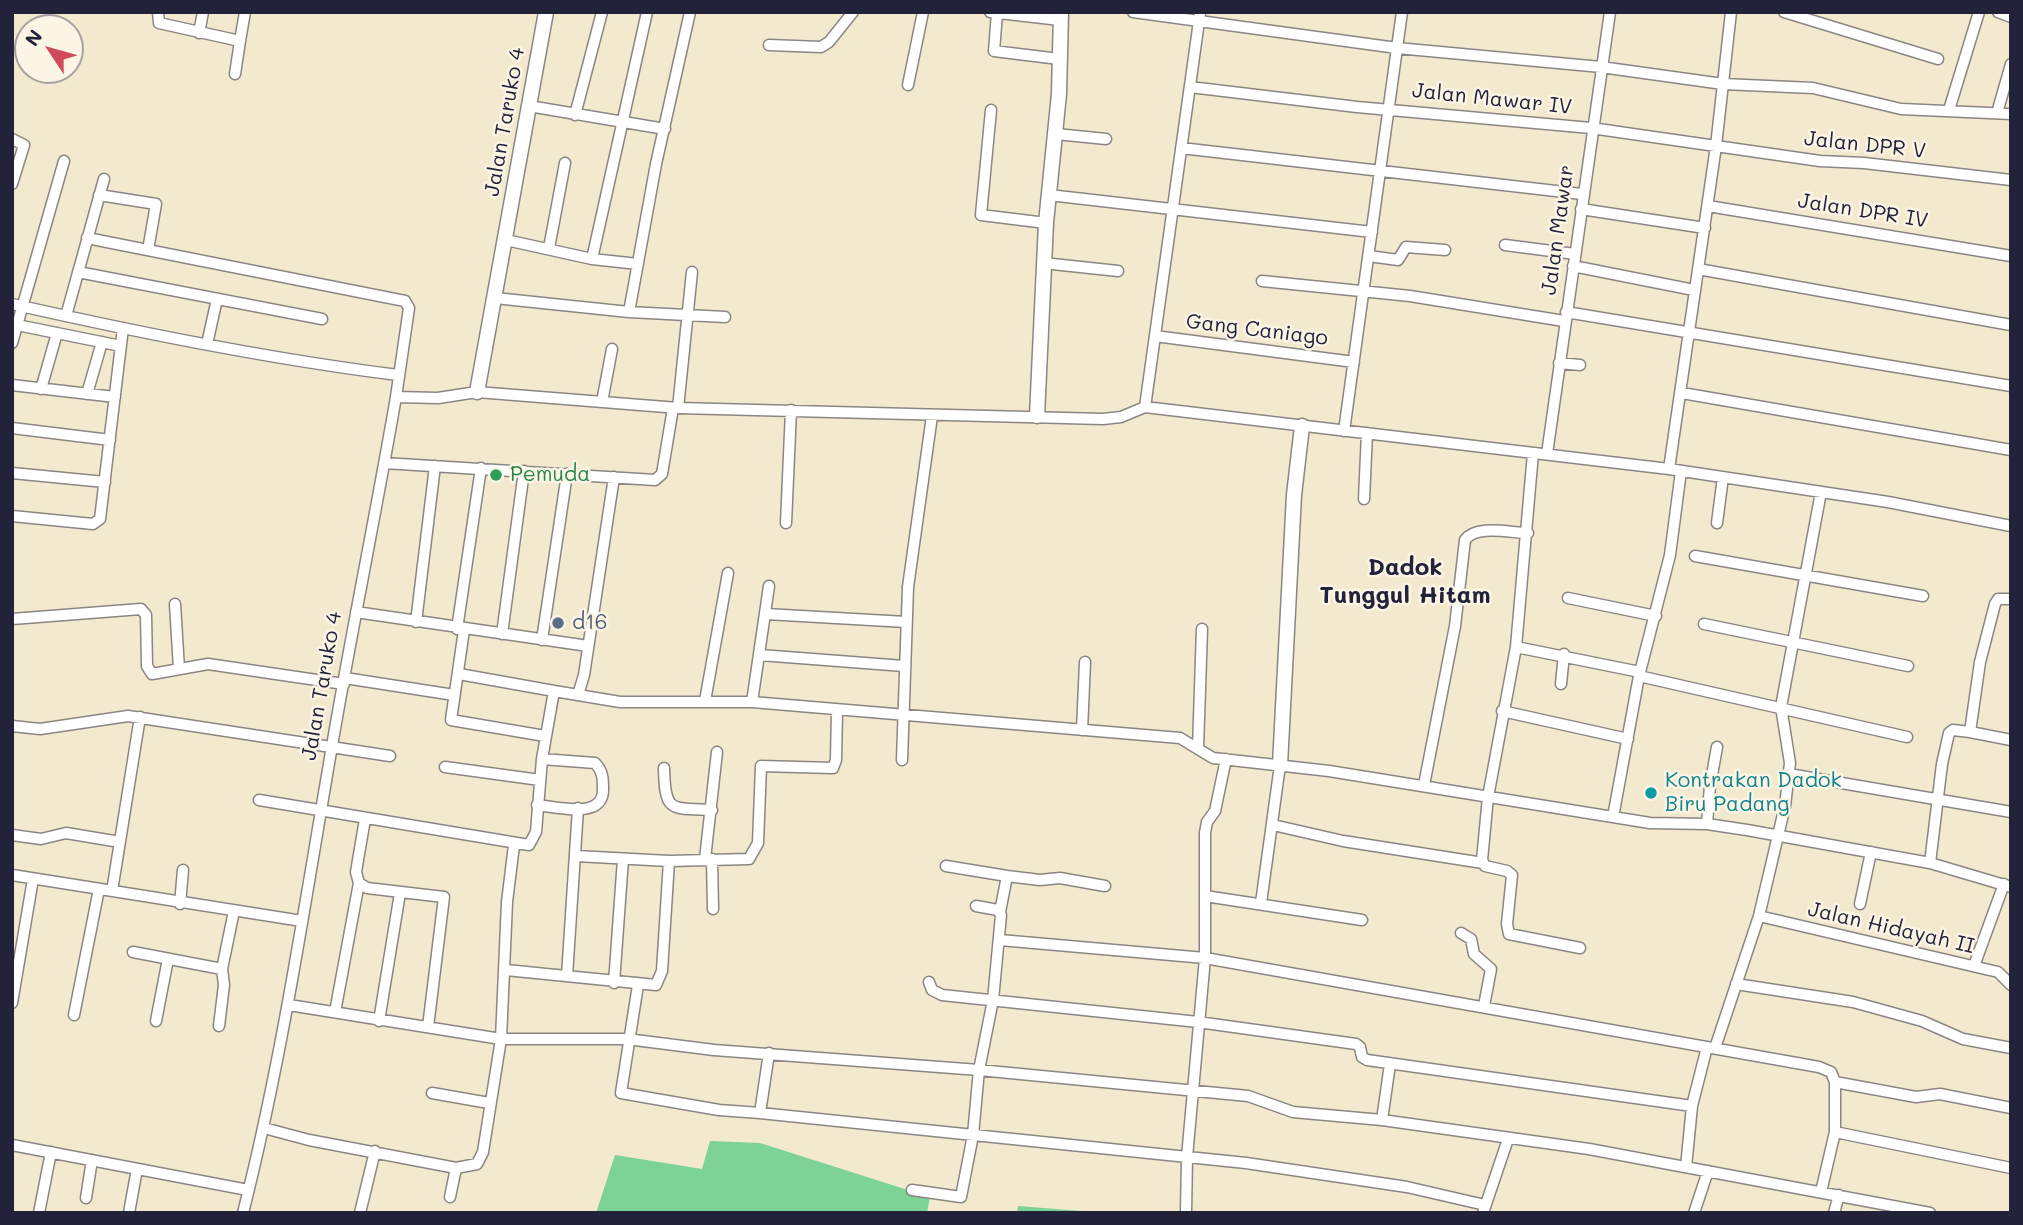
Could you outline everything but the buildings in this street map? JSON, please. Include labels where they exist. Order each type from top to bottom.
[{"type":"street","points":[[158,12],[159,23],[240,41]]},
{"type":"street","points":[[199,33],[203,12]]},
{"type":"street","points":[[234,74],[245,12]]},
{"type":"street","name":"Jalan Taruko 4","points":[[477,393],[546,12]]},
{"type":"street","points":[[575,115],[602,12]]},
{"type":"street","points":[[592,259],[647,12]]},
{"type":"street","points":[[629,312],[690,12]]},
{"type":"street","points":[[769,45],[821,47],[829,42],[853,12]]},
{"type":"street","points":[[908,85],[923,12]]},
{"type":"street","points":[[990,12],[1061,16],[1056,134],[1043,263],[1037,416]]},
{"type":"street","points":[[1133,12],[1199,16],[1396,48],[1601,67],[1723,84],[1813,88],[1901,109],[2011,114]]},
{"type":"street","points":[[1344,431],[1402,12]]},
{"type":"street","name":"Jalan Mawar","points":[[1547,454],[1591,128],[1610,12]]},
{"type":"street","points":[[1612,817],[1639,674],[1670,555],[1682,393],[1694,290],[1716,146],[1731,12]]},
{"type":"street","points":[[1784,12],[1938,59]]},
{"type":"street","points":[[1949,110],[1979,12]]},
{"type":"street","points":[[1998,12],[2011,17]]},
{"type":"street","points":[[997,13],[994,51],[1059,59]]},
{"type":"street","points":[[1145,407],[1199,16]]},
{"type":"street","points":[[1997,113],[2011,64]]},
{"type":"street","name":"Jalan Mawar IV","points":[[1190,87],[1591,128],[1716,146]]},
{"type":"street","points":[[528,106],[665,129]]},
{"type":"street","points":[[991,110],[981,215],[1046,223]]},
{"type":"street","points":[[1056,134],[1106,139]]},
{"type":"street","points":[[12,139],[23,145],[12,184]]},
{"type":"street","name":"Jalan DPR V","points":[[1716,146],[2011,180]]},
{"type":"street","points":[[1181,148],[1582,194]]},
{"type":"street","points":[[12,343],[17,305],[64,161]]},
{"type":"street","points":[[549,248],[565,163]]},
{"type":"street","points":[[66,316],[104,179]]},
{"type":"street","points":[[99,195],[156,204],[148,250]]},
{"type":"street","points":[[1049,195],[1372,232]]},
{"type":"street","name":"Jalan DPR IV","points":[[1708,206],[2011,256]]},
{"type":"street","points":[[1581,209],[1705,228]]},
{"type":"street","name":"Jalan Taruko 4","points":[[87,238],[404,300],[409,308],[396,397],[332,745],[289,1004],[264,1128],[243,1213]]},
{"type":"street","points":[[506,240],[592,259],[638,264]]},
{"type":"street","points":[[1505,245],[1575,254]]},
{"type":"street","points":[[1369,256],[1400,260],[1406,247],[1445,250]]},
{"type":"street","points":[[1043,263],[1118,271]]},
{"type":"street","points":[[1573,266],[1694,290]]},
{"type":"street","points":[[1698,269],[2011,325]]},
{"type":"street","points":[[78,272],[322,319]]},
{"type":"street","points":[[384,463],[655,480],[662,474],[676,408],[692,272]]},
{"type":"street","points":[[1262,281],[1410,296],[1689,331],[2011,386]]},
{"type":"street","points":[[495,298],[687,317],[724,317]]},
{"type":"street","points":[[206,344],[217,299]]},
{"type":"street","points":[[17,305],[206,344],[398,375]]},
{"type":"street","points":[[15,324],[121,346]]},
{"type":"street","points":[[12,516],[93,524],[101,515],[123,328]]},
{"type":"street","points":[[41,389],[57,333]]},
{"type":"street","name":"Gang Caniago","points":[[1155,336],[1354,362]]},
{"type":"street","points":[[87,394],[102,342]]},
{"type":"street","points":[[602,402],[612,349]]},
{"type":"street","points":[[1559,363],[1580,365]]},
{"type":"street","points":[[12,385],[115,397]]},
{"type":"street","points":[[396,397],[438,398],[477,393],[676,408],[1103,419],[1121,417],[1145,407],[1675,470],[1911,506],[2011,526]]},
{"type":"street","points":[[1682,393],[2011,450]]},
{"type":"street","points":[[786,523],[791,410]]},
{"type":"street","points":[[902,760],[909,576],[932,416]]},
{"type":"street","points":[[1261,904],[1280,765],[1294,495],[1302,426]]},
{"type":"street","points":[[12,428],[110,440]]},
{"type":"street","points":[[1364,499],[1367,433]]},
{"type":"street","points":[[1483,863],[1488,797],[1502,710],[1516,647],[1533,453]]},
{"type":"street","points":[[416,622],[435,466]]},
{"type":"street","points":[[481,468],[461,629],[459,674],[451,720],[545,736]]},
{"type":"street","points":[[502,634],[524,471]]},
{"type":"street","points":[[12,473],[105,482]]},
{"type":"street","points":[[542,640],[567,474]]},
{"type":"street","points":[[578,695],[614,477]]},
{"type":"street","points":[[1717,523],[1723,477]]},
{"type":"street","points":[[1686,1167],[1692,1105],[1759,916],[1779,835],[1789,774],[1788,741],[1781,706],[1821,492]]},
{"type":"street","points":[[1424,785],[1455,626],[1465,540],[1469,534],[1479,532],[1528,533]]},
{"type":"street","points":[[1695,556],[1923,596]]},
{"type":"street","points":[[705,701],[728,573]]},
{"type":"street","points":[[752,702],[769,586]]},
{"type":"street","points":[[1568,598],[1656,616]]},
{"type":"street","points":[[1970,732],[1980,662],[1995,604],[1998,598],[2011,599]]},
{"type":"street","points":[[175,604],[179,669]]},
{"type":"street","points":[[12,619],[141,610],[146,615],[148,671],[154,674],[208,664],[454,695]]},
{"type":"street","points":[[356,612],[588,646]]},
{"type":"street","points":[[766,614],[906,622]]},
{"type":"street","points":[[1704,624],[1908,666]]},
{"type":"street","points":[[1198,748],[1202,629]]},
{"type":"street","points":[[1516,647],[1563,654],[1907,737]]},
{"type":"street","points":[[1561,684],[1563,654]]},
{"type":"street","points":[[760,655],[905,666]]},
{"type":"street","points":[[1082,730],[1085,662]]},
{"type":"street","points":[[459,674],[620,702],[752,702],[1180,738],[1208,756],[1226,760],[1424,785],[1612,817],[1673,825],[1707,824],[1930,863],[2007,886],[1974,966]]},
{"type":"street","points":[[259,800],[526,846],[532,842],[536,832],[542,758],[554,691]]},
{"type":"street","points":[[1502,710],[1628,739]]},
{"type":"street","points":[[576,856],[669,861],[746,860],[753,855],[758,843],[762,765],[829,769],[835,765],[837,711]]},
{"type":"street","points":[[12,726],[40,729],[109,716],[140,717],[390,756]]},
{"type":"street","points":[[112,891],[140,717]]},
{"type":"street","points":[[1930,863],[1949,733],[1953,730],[2011,740]]},
{"type":"street","points":[[1707,824],[1717,747]]},
{"type":"street","points":[[713,909],[709,859],[717,752]]},
{"type":"street","points":[[537,805],[596,807],[603,800],[602,773],[598,766],[589,761],[542,758]]},
{"type":"street","points":[[1186,1213],[1187,1157],[1205,958],[1205,833],[1207,822],[1215,811],[1226,760]]},
{"type":"street","points":[[444,766],[540,780]]},
{"type":"street","points":[[664,768],[664,795],[668,804],[674,808],[712,810]]},
{"type":"street","points":[[1789,774],[2011,812]]},
{"type":"street","points":[[567,976],[578,808]]},
{"type":"street","points":[[335,1012],[359,883],[356,872],[365,819]]},
{"type":"street","points":[[1273,825],[1343,841],[1483,863],[1512,875],[1509,934],[1580,948]]},
{"type":"street","points":[[12,835],[41,839],[66,833],[120,842]]},
{"type":"street","points":[[1821,857],[1825,844]]},
{"type":"street","points":[[264,1128],[309,1140],[456,1168],[473,1167],[479,1162],[500,1039],[506,970],[507,902],[514,845]]},
{"type":"street","points":[[1860,904],[1871,852]]},
{"type":"street","points":[[614,983],[623,859]]},
{"type":"street","points":[[506,970],[638,985],[654,985],[660,981],[669,861]]},
{"type":"street","points":[[946,866],[1040,880],[1060,878],[1105,886]]},
{"type":"street","points":[[180,904],[183,870]]},
{"type":"street","points":[[12,875],[180,904],[302,921]]},
{"type":"street","points":[[912,1190],[960,1199],[973,1135],[979,1070],[993,1000],[1000,940],[1000,912],[1007,876]]},
{"type":"street","points":[[12,1003],[33,878]]},
{"type":"street","points":[[359,883],[367,888],[444,897],[428,1027]]},
{"type":"street","points":[[74,1015],[99,888]]},
{"type":"street","points":[[379,1021],[400,893]]},
{"type":"street","points":[[1205,895],[1362,920]]},
{"type":"street","points":[[976,906],[1000,912]]},
{"type":"street","points":[[219,1026],[224,985],[222,968],[234,911]]},
{"type":"street","name":"Jalan Hidayah II","points":[[1759,916],[2000,973],[2011,985]]},
{"type":"street","points":[[1461,933],[1471,939],[1474,954],[1491,968],[1484,1006]]},
{"type":"street","points":[[1000,940],[1205,958],[1819,1067],[1831,1072],[1835,1082],[1835,1132],[1822,1192]]},
{"type":"street","points":[[133,952],[222,968]]},
{"type":"street","points":[[156,1021],[168,959]]},
{"type":"street","points":[[929,982],[939,994],[1198,1022],[1356,1044],[1365,1060],[1692,1105]]},
{"type":"street","points":[[1736,984],[1853,1002],[1922,1021],[1963,1039],[2011,1048]]},
{"type":"street","points":[[638,985],[627,1039],[621,1086],[623,1094],[719,1110],[906,1126],[1187,1157],[1398,1185],[1484,1209],[1508,1139]]},
{"type":"street","points":[[289,1004],[500,1039],[627,1039],[1248,1096],[1293,1112],[1382,1121],[1589,1149],[1930,1213]]},
{"type":"street","points":[[760,1114],[769,1053]]},
{"type":"street","points":[[1382,1121],[1390,1064]]},
{"type":"street","points":[[1835,1082],[1916,1097],[1940,1094],[2011,1108]]},
{"type":"street","points":[[432,1093],[489,1103]]},
{"type":"street","points":[[1835,1132],[2011,1168]]},
{"type":"street","points":[[12,1145],[248,1190]]},
{"type":"street","points":[[360,1213],[375,1151]]},
{"type":"street","points":[[39,1213],[51,1152]]},
{"type":"street","points":[[86,1198],[92,1160]]},
{"type":"street","points":[[450,1197],[456,1168]]},
{"type":"street","points":[[129,1213],[137,1169]]},
{"type":"street","points":[[1694,1213],[1709,1171]]},
{"type":"street","points":[[1834,1213],[1839,1195]]},
{"type":"street","points":[[1869,1213],[1873,1201]]},
{"type":"green space","points":[[710,1141],[760,1143],[930,1197],[927,1213],[596,1213],[615,1155],[702,1169]]},
{"type":"green space","points":[[1018,1206],[1107,1213],[1017,1213]]},
{"type":"place","name":"Pemuda","points":[[496,475]]},
{"type":"place","name":"d16","points":[[558,623]]},
{"type":"place","name":"Kontrakan Dadok Biru Padang","points":[[1651,793]]},
{"type":"district","name":"Dadok Tunggul Hitam","points":[[1405,582]]}]
